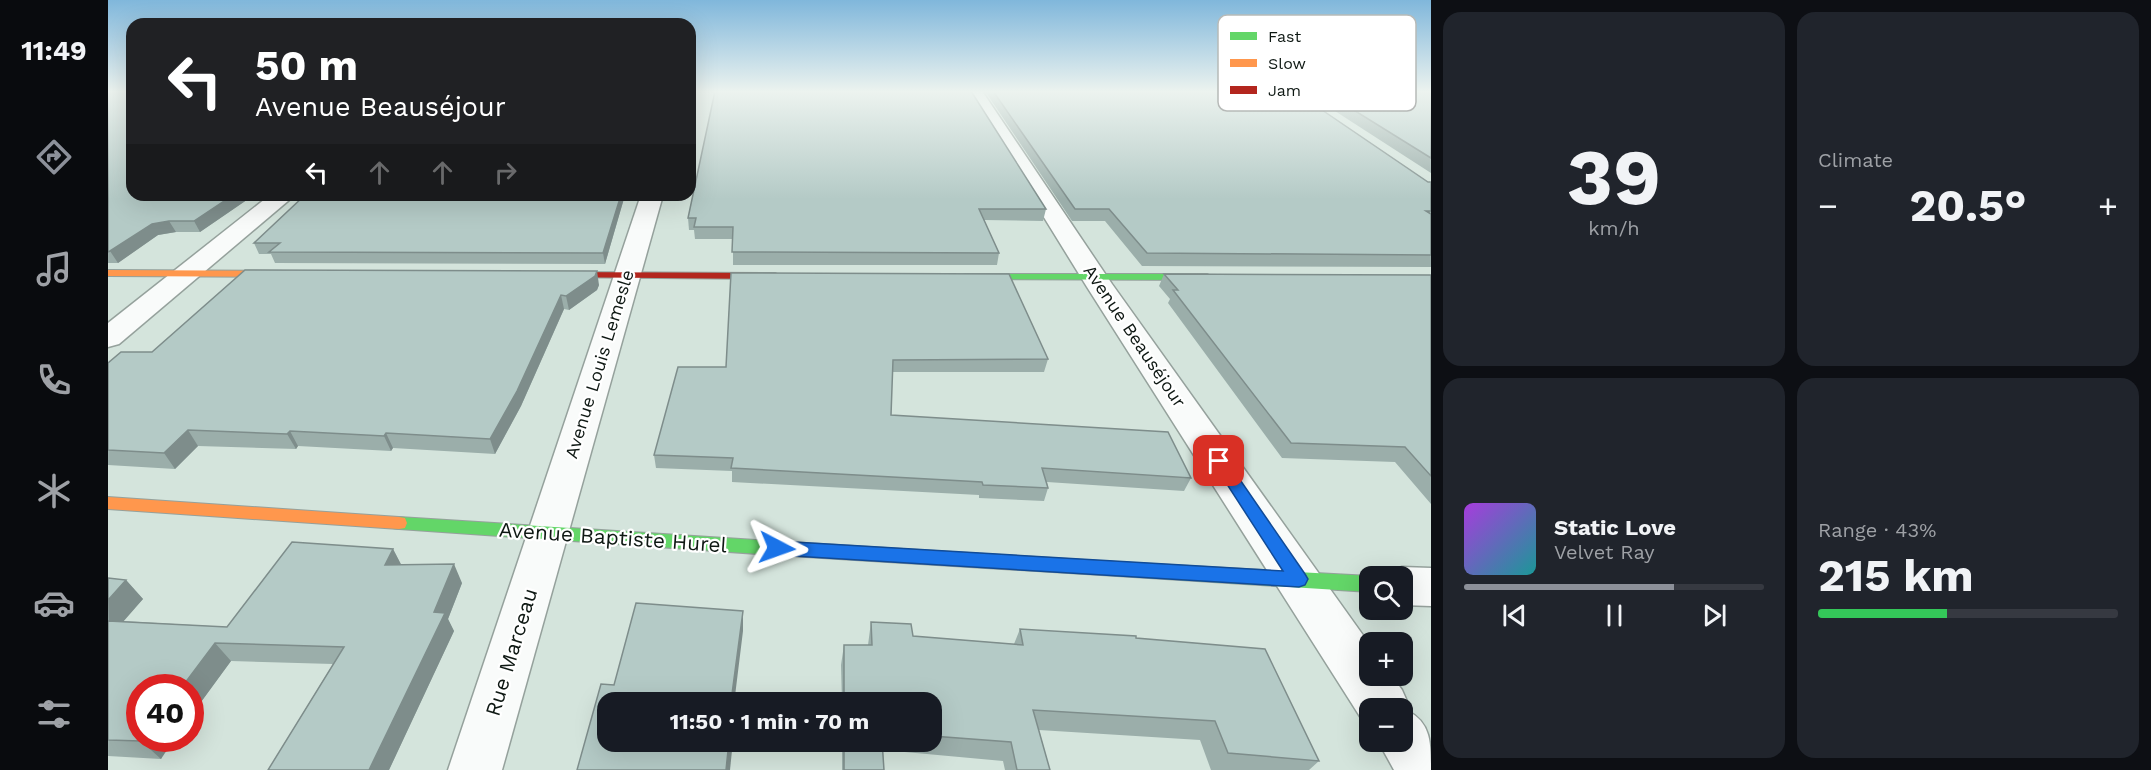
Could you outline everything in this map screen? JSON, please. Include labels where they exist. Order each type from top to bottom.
[{"type":"street","name":"Avenue Beauséjour","points":[[997,127],[1095,277],[1377,698]]},
{"type":"street","points":[[108,338],[276,201]]},
{"type":"street","name":"Avenue Louis Lemesle","points":[[548,534],[650,201]]},
{"type":"street","points":[[108,273],[298,274]]},
{"type":"street","points":[[535,275],[794,276]]},
{"type":"street","points":[[949,277],[1217,277]]},
{"type":"street","name":"Avenue Baptiste Hurel","points":[[108,502],[548,534],[1359,583]]},
{"type":"street","name":"Rue Marceau","points":[[475,770],[548,534]]},
{"type":"street","points":[[1413,586],[1431,587]]},
{"type":"street","points":[[1413,751],[1426,770]]},
{"type":"building","points":[[108,127],[126,127],[126,201],[224,201],[194,221],[152,224],[108,252]]},
{"type":"building","points":[[707,127],[994,127],[1046,209],[979,209],[999,253],[732,252],[733,227],[694,227],[696,218],[688,218],[692,201],[696,201],[696,180]]},
{"type":"building","points":[[1018,127],[1347,127],[1431,182],[1431,211],[1426,211],[1431,214],[1431,255],[1147,253],[1109,209],[1075,209]]},
{"type":"building","points":[[1381,127],[1431,127],[1431,158]]},
{"type":"building","points":[[299,201],[619,201],[603,253],[269,252],[280,243],[254,243]]},
{"type":"building","points":[[245,270],[597,271],[595,276],[566,296],[561,295],[517,391],[490,439],[386,433],[384,436],[290,431],[287,434],[188,430],[164,453],[108,450],[108,363],[121,352],[152,352]]},
{"type":"building","points":[[731,273],[1009,274],[1048,359],[893,360],[891,415],[1168,432],[1191,478],[1042,468],[1048,488],[983,485],[982,482],[731,468],[733,458],[654,455],[678,367],[726,367]]},
{"type":"building","points":[[1164,274],[1431,275],[1431,476],[1405,447],[1291,443],[1173,290],[1178,290]]},
{"type":"building","points":[[292,542],[393,549],[385,565],[454,564],[434,612],[445,613],[369,770],[268,770],[344,647],[215,643],[192,674],[126,674],[126,741],[108,740],[108,621],[227,627]]},
{"type":"building","points":[[108,578],[126,580],[108,600]]},
{"type":"building","points":[[636,603],[743,611],[732,692],[599,692],[601,684],[614,685]]},
{"type":"building","points":[[871,622],[911,624],[913,636],[1023,645],[1020,629],[1136,636],[1136,638],[1265,649],[1319,761],[1228,753],[1215,721],[1033,710],[1050,770],[1017,770],[1011,742],[942,737],[942,692],[844,692],[844,645],[872,645]]},
{"type":"building","points":[[597,698],[597,752],[728,752],[726,770],[577,770]]},
{"type":"building","points":[[844,752],[883,752],[884,770],[844,770]]},
{"type":"traffic: fast","points":[[965,277],[1207,277]]},
{"type":"traffic: fast","points":[[399,523],[773,548]]},
{"type":"traffic: fast","points":[[1117,569],[1359,583]]},
{"type":"traffic: slow","points":[[108,273],[286,274]]},
{"type":"traffic: slow","points":[[108,503],[399,523]]},
{"type":"traffic: slow","points":[[773,548],[1117,569]]},
{"type":"traffic: jam","points":[[554,275],[775,276]]},
{"type":"route","points":[[777,548],[1299,579],[1219,461]]}]
